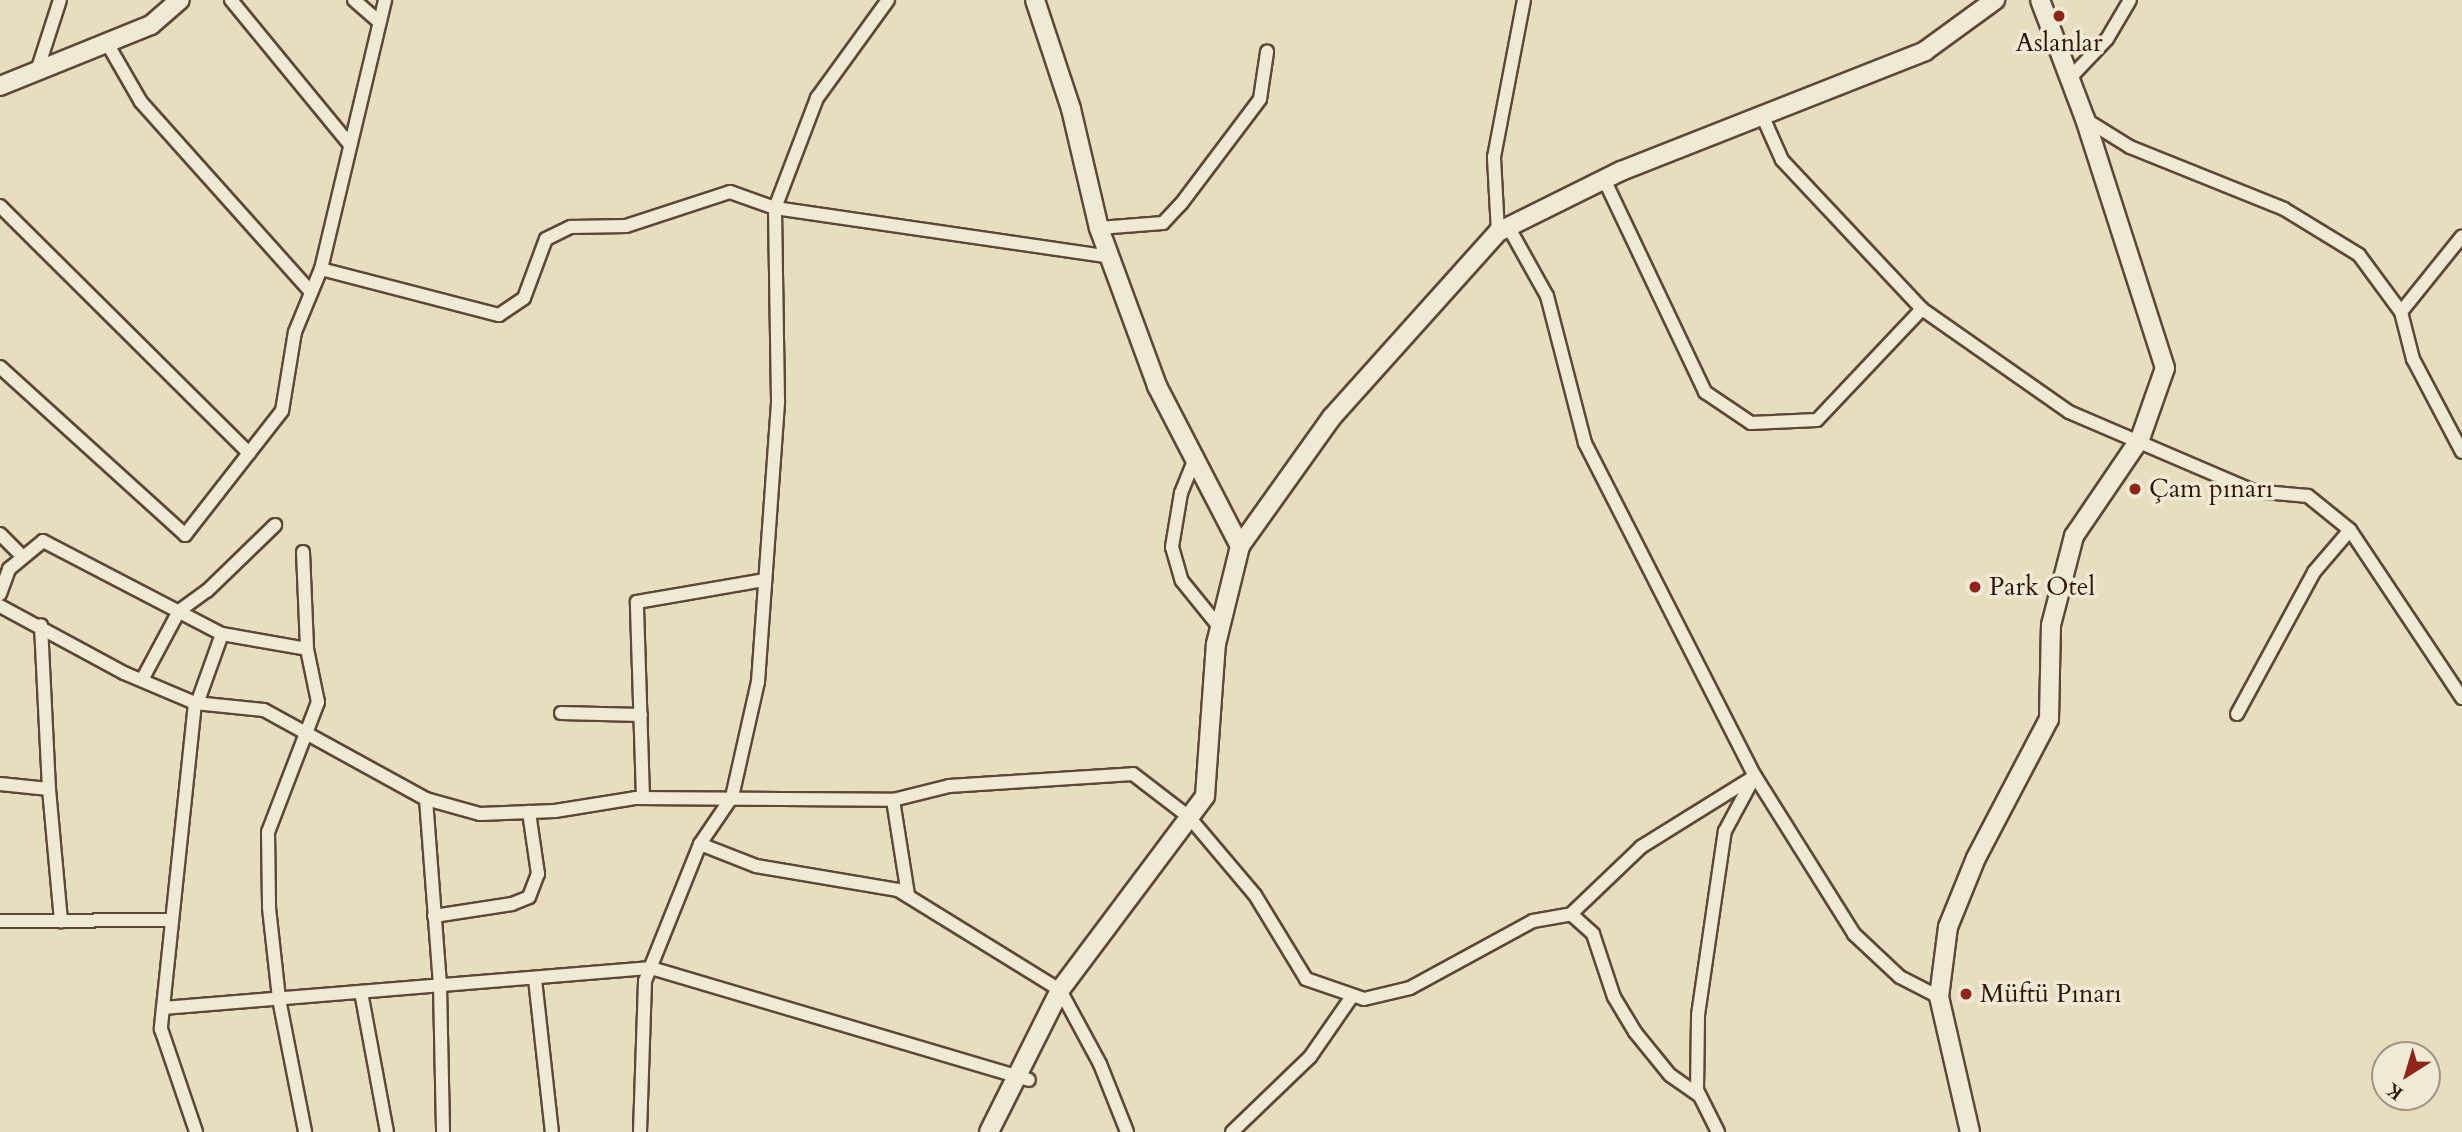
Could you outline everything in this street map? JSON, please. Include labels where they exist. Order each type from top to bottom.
[{"type":"street","points":[[38,68],[60,0]]},
{"type":"street","points":[[0,86],[38,68],[151,25],[180,0]]},
{"type":"street","points":[[231,0],[350,145]]},
{"type":"street","points":[[354,0],[379,22]]},
{"type":"street","points":[[0,367],[185,535],[282,411],[295,332],[321,269],[385,0]]},
{"type":"street","points":[[640,1132],[645,981],[700,844],[732,797],[758,682],[778,401],[775,208],[817,98],[888,0]]},
{"type":"street","points":[[1035,0],[1071,108],[1098,228],[1157,386],[1196,456],[1240,546]]},
{"type":"street","points":[[1524,0],[1494,157],[1503,230],[1546,296],[1585,443],[1755,776],[1854,934],[1900,978],[1939,997]]},
{"type":"street","points":[[989,1132],[1023,1078],[1060,990],[1205,796],[1220,628],[1240,546],[1332,418],[1503,230],[1604,179],[1926,51],[1995,0]]},
{"type":"street","points":[[1970,1132],[1939,997],[1948,927],[1976,858],[2049,719],[2052,625],[2074,536],[2140,439],[2165,368],[2085,119],[2040,0]]},
{"type":"street","points":[[2069,79],[2107,39],[2130,0]]},
{"type":"street","points":[[107,43],[141,102],[311,292]]},
{"type":"street","points":[[1098,228],[1163,223],[1181,204],[1260,99],[1267,52]]},
{"type":"street","points":[[1762,115],[1782,160],[1922,309],[2069,412],[2140,439],[2253,491],[2308,496],[2350,530],[2462,698]]},
{"type":"street","points":[[2085,119],[2130,148],[2284,209],[2359,255],[2401,312],[2413,359],[2460,446]]},
{"type":"street","points":[[1604,179],[1705,392],[1751,423],[1817,420],[1922,309]]},
{"type":"street","points":[[321,269],[499,315],[524,298],[546,239],[571,228],[626,226],[730,192],[775,208],[1110,257]]},
{"type":"street","points":[[0,206],[249,453]]},
{"type":"street","points":[[2401,312],[2462,236]]},
{"type":"street","points":[[1196,456],[1181,493],[1172,547],[1182,581],[1220,628]]},
{"type":"street","points":[[142,680],[178,611],[206,591],[275,525]]},
{"type":"street","points":[[2237,714],[2314,572],[2350,530]]},
{"type":"street","points":[[0,534],[22,555]]},
{"type":"street","points":[[0,594],[9,569],[22,555],[43,541],[222,634],[307,649]]},
{"type":"street","points":[[303,552],[307,649],[318,702],[309,735],[268,832],[268,908],[279,999],[305,1132]]},
{"type":"street","points":[[643,798],[637,602],[765,580]]},
{"type":"street","points":[[0,606],[142,680],[196,702],[264,710],[426,799],[480,814],[529,812],[643,798],[893,800],[949,786],[1133,774],[1189,817],[1255,895],[1306,979],[1364,999],[1410,988],[1533,921],[1571,914],[1641,847],[1755,776]]},
{"type":"street","points":[[41,625],[49,789],[61,921]]},
{"type":"street","points":[[197,1132],[161,1029],[196,702],[222,634]]},
{"type":"street","points":[[561,713],[641,715]]},
{"type":"street","points":[[1718,1132],[1699,1095],[1698,1015],[1723,843],[1755,776]]},
{"type":"street","points":[[0,784],[49,789]]},
{"type":"street","points":[[426,799],[440,986],[443,1132]]},
{"type":"street","points":[[893,800],[908,895]]},
{"type":"street","points":[[435,916],[512,904],[529,897],[538,873],[529,812]]},
{"type":"street","points":[[700,844],[756,866],[908,895],[1060,990],[1100,1064],[1128,1132]]},
{"type":"street","points":[[1571,914],[1593,934],[1614,997],[1634,1032],[1670,1075],[1699,1095]]},
{"type":"street","points":[[0,921],[172,920]]},
{"type":"street","points":[[163,1008],[650,968],[1023,1078]]},
{"type":"street","points":[[535,979],[552,1132]]},
{"type":"street","points":[[360,992],[387,1132]]},
{"type":"street","points":[[1232,1132],[1310,1057],[1353,995]]},
{"type":"place","name":"Aslanlar","points":[[2059,16]]},
{"type":"place","name":"Çam pınarı","points":[[2135,489]]},
{"type":"place","name":"Park Otel","points":[[1975,587]]},
{"type":"place","name":"Müftü Pınarı","points":[[1966,994]]}]
